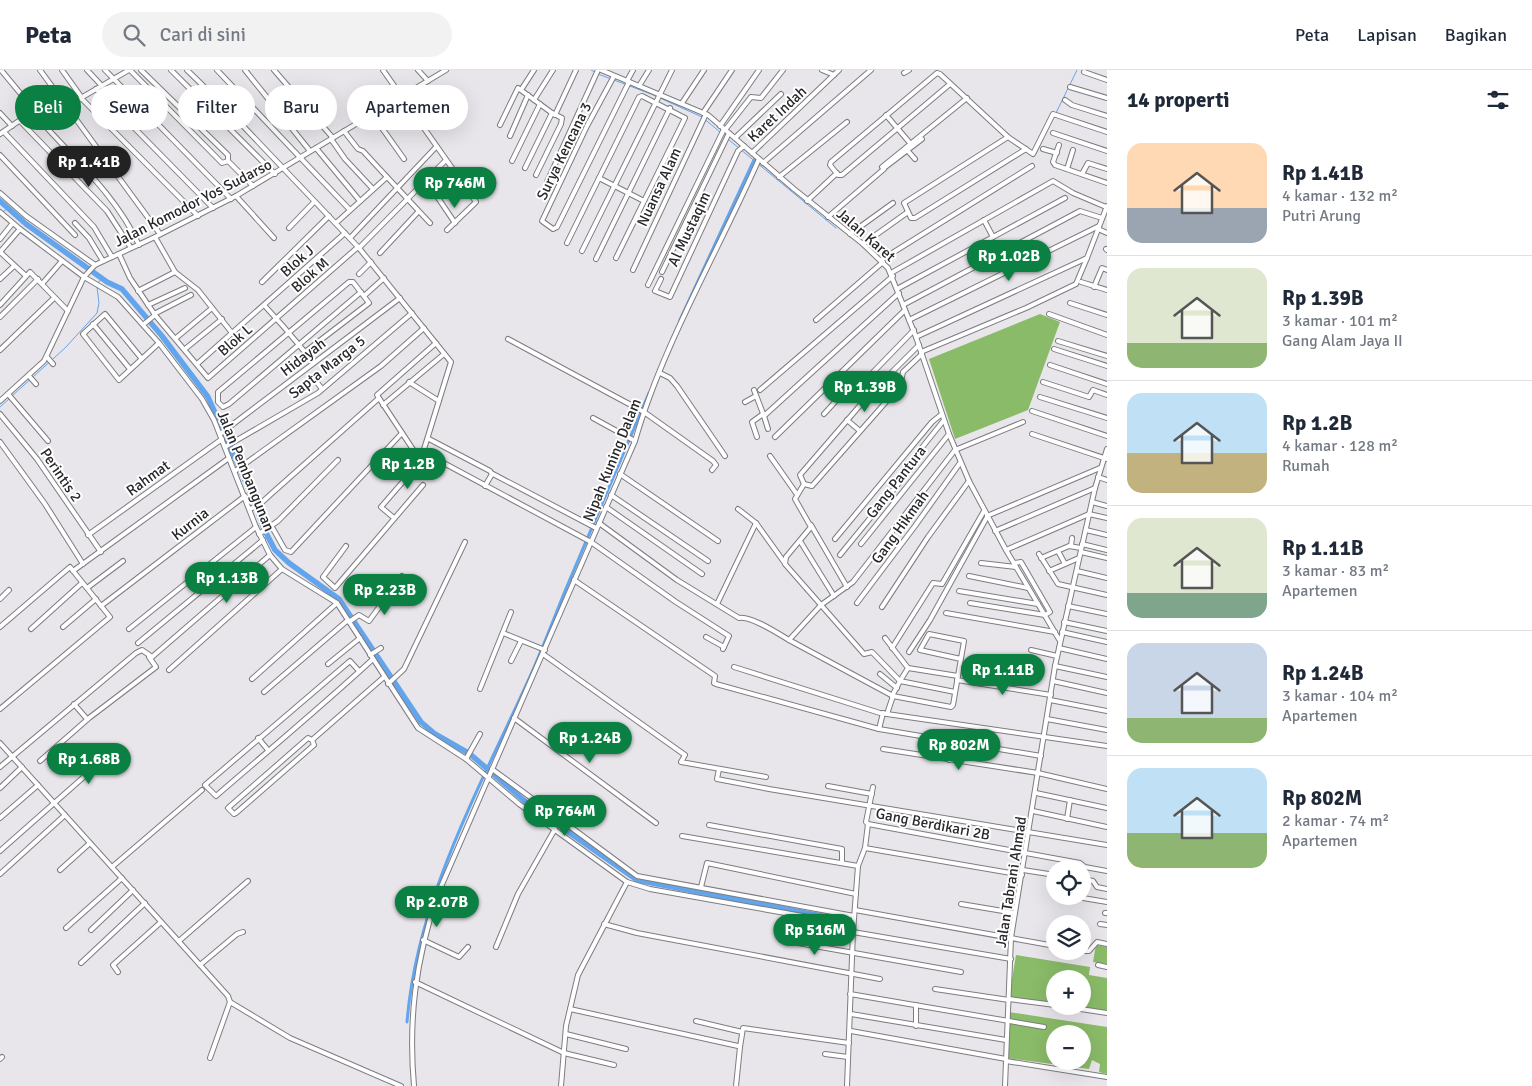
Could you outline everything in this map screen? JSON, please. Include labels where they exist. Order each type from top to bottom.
[{"type":"street","points":[[1,70],[15,87]]},
{"type":"street","points":[[40,70],[51,85]]},
{"type":"street","points":[[62,70],[72,85]]},
{"type":"street","points":[[88,70],[101,85]]},
{"type":"street","points":[[105,70],[231,199]]},
{"type":"street","points":[[104,85],[129,70],[222,163],[228,161]]},
{"type":"street","points":[[141,70],[228,155],[228,161],[253,186]]},
{"type":"street","points":[[171,70],[275,174]]},
{"type":"street","points":[[187,70],[359,247],[451,364],[424,454],[420,462],[381,507],[394,518]]},
{"type":"street","points":[[217,70],[350,210]]},
{"type":"street","points":[[245,70],[310,152]]},
{"type":"street","points":[[274,70],[332,138],[345,160],[373,189]]},
{"type":"street","points":[[383,70],[395,85]]},
{"type":"street","points":[[418,70],[428,81]]},
{"type":"street","name":"Jalan Komodor Yos Sudarso","points":[[421,85],[446,70]]},
{"type":"street","points":[[521,90],[534,70]]},
{"type":"street","points":[[534,100],[553,70]]},
{"type":"street","points":[[525,168],[576,70]]},
{"type":"street","points":[[547,182],[599,70]]},
{"type":"street","name":"Jalan Karet","points":[[599,70],[705,114],[735,138],[760,162],[882,261],[892,275],[914,330],[960,463],[987,517],[1060,641]]},
{"type":"street","name":"Surya Kencana 3","points":[[614,70],[610,83],[542,222],[553,229],[557,227],[628,82]]},
{"type":"street","points":[[628,82],[633,70]]},
{"type":"street","points":[[639,86],[649,70]]},
{"type":"street","points":[[582,251],[672,70]]},
{"type":"street","points":[[682,103],[704,70]]},
{"type":"street","name":"Nuansa Alam","points":[[633,270],[705,114],[732,70]]},
{"type":"street","points":[[648,285],[723,130],[759,70]]},
{"type":"street","points":[[723,130],[751,96],[761,98],[782,70]]},
{"type":"street","points":[[822,70],[834,75]]},
{"type":"street","name":"Karet Indah","points":[[752,153],[839,70]]},
{"type":"street","points":[[760,162],[871,70]]},
{"type":"street","points":[[904,74],[909,70]]},
{"type":"street","points":[[945,70],[940,74],[937,73],[830,163],[837,173],[842,175],[950,84]]},
{"type":"street","points":[[1084,72],[1107,80]]},
{"type":"street","points":[[940,74],[1008,137],[1034,154],[1053,114],[1107,132]]},
{"type":"street","points":[[1070,86],[1107,98]]},
{"type":"street","points":[[500,125],[518,88],[562,119],[536,175]]},
{"type":"street","points":[[91,92],[81,98],[198,216]]},
{"type":"street","points":[[735,138],[781,94]]},
{"type":"street","points":[[510,136],[528,95]]},
{"type":"street","points":[[567,243],[639,97],[642,96],[670,108],[684,116],[685,119],[616,258]]},
{"type":"street","points":[[884,169],[882,166],[966,98]]},
{"type":"street","points":[[1065,100],[1072,105],[1107,116]]},
{"type":"street","points":[[512,161],[540,104]]},
{"type":"street","points":[[596,259],[670,108]]},
{"type":"street","points":[[0,113],[12,126]]},
{"type":"street","points":[[886,115],[910,143]]},
{"type":"street","points":[[779,177],[847,122]]},
{"type":"street","points":[[15,124],[2,133],[94,227],[112,257]]},
{"type":"street","points":[[561,124],[571,129]]},
{"type":"street","points":[[81,125],[160,234]]},
{"type":"street","name":"Jalan Komodor Yos Sudarso","points":[[0,401],[50,361],[68,311],[86,275],[93,266],[231,199],[347,129]]},
{"type":"street","points":[[29,130],[107,211],[132,248]]},
{"type":"street","points":[[49,130],[118,208],[139,245]]},
{"type":"street","points":[[136,130],[213,208]]},
{"type":"street","points":[[383,130],[404,159]]},
{"type":"street","points":[[425,130],[444,160],[476,202],[447,230]]},
{"type":"street","points":[[344,131],[358,149],[363,151],[430,223]]},
{"type":"street","points":[[1053,133],[1107,151]]},
{"type":"street","points":[[662,272],[728,134]]},
{"type":"street","points":[[1008,137],[904,203],[908,212],[914,218],[1026,149]]},
{"type":"street","points":[[828,217],[922,139]]},
{"type":"street","name":"Al Mustaqim","points":[[660,279],[655,291],[670,297],[738,151],[743,146]]},
{"type":"street","points":[[1059,146],[1054,164],[1107,183]]},
{"type":"street","points":[[350,238],[436,147]]},
{"type":"street","points":[[316,148],[360,200]]},
{"type":"street","points":[[1043,149],[1057,153]]},
{"type":"street","points":[[907,150],[915,159]]},
{"type":"street","points":[[1067,169],[1073,150]]},
{"type":"street","points":[[0,155],[75,235]]},
{"type":"street","name":"Blok M","points":[[277,319],[359,247],[408,200],[444,160]]},
{"type":"street","name":"Nipah Kuning Dalam","points":[[414,1086],[410,1034],[415,982],[423,940],[437,896],[487,776],[492,770],[606,507],[643,411],[760,162]]},
{"type":"street","points":[[1082,174],[1088,163],[1107,169]]},
{"type":"street","points":[[816,320],[882,261],[1032,166]]},
{"type":"street","points":[[451,169],[432,189],[454,223]]},
{"type":"street","points":[[807,200],[837,173]]},
{"type":"street","points":[[336,223],[387,177]]},
{"type":"street","points":[[599,178],[644,200]]},
{"type":"street","points":[[760,390],[892,275],[1053,181],[1073,193],[1107,207],[1076,284],[922,353],[903,372],[900,386],[812,487],[804,484],[800,475],[848,420],[919,345]]},
{"type":"street","points":[[100,187],[106,182]]},
{"type":"street","points":[[0,193],[26,216],[93,266]]},
{"type":"street","points":[[236,196],[274,238]]},
{"type":"street","points":[[757,437],[752,422],[764,415],[898,291],[1065,198]]},
{"type":"street","points":[[288,228],[314,202]]},
{"type":"street","points":[[850,234],[893,204]]},
{"type":"street","points":[[903,305],[1080,211],[1104,216]]},
{"type":"street","points":[[380,252],[418,212]]},
{"type":"street","points":[[862,244],[908,212]]},
{"type":"street","name":"Jalan Pembangunan","points":[[1,214],[62,260],[122,300],[145,323],[208,406],[221,433],[245,496],[252,508],[256,527],[261,533],[262,540],[270,556],[282,569],[323,591],[337,604],[418,728],[467,758],[555,829],[627,882],[650,889],[853,926]]},
{"type":"street","points":[[262,282],[329,216]]},
{"type":"street","points":[[0,220],[6,219]]},
{"type":"street","points":[[984,220],[993,237]]},
{"type":"street","points":[[75,223],[89,238],[103,261]]},
{"type":"street","points":[[0,239],[12,224]]},
{"type":"street","points":[[1098,228],[1107,233]]},
{"type":"street","points":[[909,320],[1098,228]]},
{"type":"street","points":[[0,260],[2,253],[20,230]]},
{"type":"street","name":"Blok J","points":[[197,364],[345,233]]},
{"type":"street","points":[[156,237],[175,272],[198,290],[232,333]]},
{"type":"street","points":[[2,253],[26,276]]},
{"type":"street","points":[[119,254],[153,316],[176,338],[197,364]]},
{"type":"street","points":[[916,337],[1087,258]]},
{"type":"street","points":[[42,284],[62,260]]},
{"type":"street","points":[[359,274],[371,262]]},
{"type":"street","points":[[0,279],[14,266]]},
{"type":"street","points":[[1094,287],[1102,268],[1107,270]]},
{"type":"street","points":[[0,305],[30,272],[68,311]]},
{"type":"street","points":[[138,291],[175,272]]},
{"type":"street","points":[[217,402],[223,407],[229,404],[299,344],[384,278]]},
{"type":"street","points":[[0,317],[38,279]]},
{"type":"street","points":[[217,402],[218,392],[288,333],[349,282],[353,282],[369,303],[368,307],[307,351],[288,333],[264,305]]},
{"type":"street","points":[[1081,282],[1107,290]]},
{"type":"street","points":[[148,304],[184,288]]},
{"type":"street","points":[[145,323],[153,316],[191,295]]},
{"type":"street","points":[[0,350],[54,298]]},
{"type":"street","name":"Hidayah","points":[[221,433],[400,298]]},
{"type":"street","points":[[1070,303],[1107,315]]},
{"type":"street","points":[[176,338],[212,308]]},
{"type":"street","points":[[775,437],[905,310]]},
{"type":"street","name":"Sapta Marga 5","points":[[226,446],[286,413],[322,389],[412,313]]},
{"type":"street","points":[[142,359],[106,314],[83,334],[119,379],[130,370],[142,359],[159,343]]},
{"type":"street","points":[[1049,314],[1107,335]]},
{"type":"street","points":[[185,349],[222,319]]},
{"type":"street","name":"Blok L","points":[[197,364],[208,378],[277,319]]},
{"type":"street","points":[[93,324],[130,370]]},
{"type":"street","points":[[236,470],[381,366],[424,328]]},
{"type":"street","points":[[824,414],[845,391],[852,394],[914,330]]},
{"type":"street","points":[[508,339],[643,411],[714,462],[716,466],[712,470]]},
{"type":"street","points":[[1058,341],[1107,356]]},
{"type":"street","points":[[436,343],[378,392],[378,399],[416,454],[424,454],[590,542],[676,602],[729,636],[723,648],[706,637]]},
{"type":"street","points":[[1054,349],[1107,366]]},
{"type":"street","points":[[383,405],[444,354]]},
{"type":"street","points":[[1050,365],[1107,384]]},
{"type":"street","points":[[660,373],[675,384],[725,456]]},
{"type":"street","points":[[30,378],[36,384]]},
{"type":"street","points":[[316,381],[322,389]]},
{"type":"street","points":[[409,382],[439,401]]},
{"type":"street","points":[[1043,382],[1089,397],[1093,390],[1107,395]]},
{"type":"street","points":[[754,390],[768,429]]},
{"type":"street","points":[[9,395],[48,441]]},
{"type":"street","points":[[745,402],[756,396]]},
{"type":"street","points":[[1040,397],[1107,418]]},
{"type":"street","points":[[252,508],[259,505],[378,399]]},
{"type":"street","points":[[208,406],[217,402]]},
{"type":"street","points":[[1032,411],[1107,436]]},
{"type":"street","name":"Perintis 2","points":[[0,414],[38,460],[100,552]]},
{"type":"street","points":[[835,539],[933,420],[942,414]]},
{"type":"street","points":[[593,418],[632,439]]},
{"type":"street","points":[[848,420],[860,431]]},
{"type":"street","points":[[840,556],[916,462],[920,450],[944,420]]},
{"type":"street","points":[[789,640],[821,606],[853,582],[955,450],[1023,422]]},
{"type":"street","points":[[270,528],[285,550],[291,552],[402,434]]},
{"type":"street","name":"Gang Pantura","points":[[861,544],[949,434]]},
{"type":"street","points":[[1032,434],[1105,458]]},
{"type":"street","points":[[429,438],[490,471],[492,474],[485,486]]},
{"type":"street","name":"Rahmat","points":[[88,535],[222,439]]},
{"type":"street","points":[[0,442],[45,504],[83,564]]},
{"type":"street","name":"Jalan Tabrani Ahmad","points":[[1005,1086],[1011,938],[1015,913],[1058,648],[1095,488],[1107,449]]},
{"type":"street","points":[[770,456],[796,493],[796,500],[847,587]]},
{"type":"street","points":[[73,571],[229,458]]},
{"type":"street","points":[[261,533],[270,528],[338,460]]},
{"type":"street","name":"Gang Hikmah","points":[[857,603],[916,526],[960,463]]},
{"type":"street","points":[[908,652],[930,620],[987,517],[1100,468]]},
{"type":"street","points":[[493,474],[596,528]]},
{"type":"street","points":[[620,474],[718,541]]},
{"type":"street","points":[[1098,477],[1107,480]]},
{"type":"street","points":[[882,606],[969,481]]},
{"type":"street","points":[[796,493],[804,484]]},
{"type":"street","points":[[346,546],[323,577],[327,584],[335,588],[423,485]]},
{"type":"street","points":[[995,531],[1095,488]]},
{"type":"street","points":[[611,495],[708,560]]},
{"type":"street","name":"Kurnia","points":[[102,606],[245,496]]},
{"type":"street","points":[[1092,502],[1107,506]]},
{"type":"street","points":[[606,507],[702,574]]},
{"type":"street","points":[[738,509],[756,524],[784,562],[864,654],[872,652],[900,682],[955,692]]},
{"type":"street","points":[[892,648],[933,583],[942,584],[984,511]]},
{"type":"street","points":[[1006,550],[1089,514],[1107,518]]},
{"type":"street","points":[[599,523],[670,575],[740,618],[743,617],[755,622],[892,696],[951,707],[958,678],[961,659],[963,640],[929,634],[920,650],[961,659]]},
{"type":"street","points":[[717,604],[756,524]]},
{"type":"street","points":[[784,562],[811,525]]},
{"type":"street","points":[[129,629],[256,527]]},
{"type":"street","points":[[1086,530],[1107,535]]},
{"type":"street","points":[[1071,546],[1072,538]]},
{"type":"street","points":[[138,643],[262,540]]},
{"type":"street","points":[[800,541],[834,596]]},
{"type":"street","points":[[389,683],[396,679],[404,669],[464,542]]},
{"type":"street","points":[[1107,550],[1071,546],[1040,556],[1058,584],[1107,595]]},
{"type":"street","points":[[1082,548],[1107,558]]},
{"type":"street","points":[[1058,551],[1065,564]]},
{"type":"street","points":[[151,656],[270,556]]},
{"type":"street","points":[[1049,571],[1079,558]]},
{"type":"street","points":[[87,588],[123,561]]},
{"type":"street","points":[[970,603],[1045,615],[1051,611],[1021,562],[1015,565],[981,563]]},
{"type":"street","points":[[0,627],[70,567],[102,606],[110,619],[0,710]]},
{"type":"street","points":[[169,670],[282,569]]},
{"type":"street","points":[[1076,571],[1107,578]]},
{"type":"street","points":[[264,692],[349,621],[359,615],[369,621],[402,576]]},
{"type":"street","points":[[969,576],[1028,588],[1035,585]]},
{"type":"street","points":[[574,580],[715,675],[714,683],[716,684],[879,729],[1041,756]]},
{"type":"street","points":[[31,629],[82,583]]},
{"type":"street","points":[[0,599],[10,590]]},
{"type":"street","points":[[959,591],[1038,604]]},
{"type":"street","points":[[1035,600],[1042,596]]},
{"type":"street","points":[[63,627],[96,599]]},
{"type":"street","points":[[252,679],[337,604]]},
{"type":"street","points":[[1068,606],[1107,614]]},
{"type":"street","points":[[480,689],[511,612]]},
{"type":"street","points":[[946,613],[1055,632]]},
{"type":"street","points":[[1064,622],[1107,632]]},
{"type":"street","points":[[1062,632],[1107,642]]},
{"type":"street","points":[[503,633],[521,641],[525,640],[543,650],[682,753],[685,756],[682,762],[766,777]]},
{"type":"street","points":[[328,664],[360,638]]},
{"type":"street","points":[[885,638],[908,668],[1050,697],[1107,711]]},
{"type":"street","points":[[511,662],[521,641]]},
{"type":"street","points":[[359,672],[350,661],[205,785],[216,796],[359,672],[371,656],[381,648]]},
{"type":"street","points":[[1058,648],[1107,659]]},
{"type":"street","points":[[0,767],[140,650],[151,656],[156,667],[87,719],[40,761]]},
{"type":"street","points":[[1030,650],[1057,656]]},
{"type":"street","points":[[1055,666],[1107,677]]},
{"type":"street","points":[[734,667],[885,714],[1107,746]]},
{"type":"street","points":[[879,729],[892,696],[908,668]]},
{"type":"street","points":[[880,674],[897,688]]},
{"type":"street","points":[[312,740],[384,677]]},
{"type":"street","points":[[1053,681],[1107,693]]},
{"type":"street","points":[[74,704],[87,719]]},
{"type":"street","points":[[514,718],[656,823]]},
{"type":"street","points":[[1047,719],[1107,730]]},
{"type":"street","points":[[467,758],[480,734]]},
{"type":"street","points":[[258,738],[268,750]]},
{"type":"street","points":[[308,738],[312,740],[314,744],[234,814],[228,807],[308,738]]},
{"type":"street","points":[[949,760],[953,741]]},
{"type":"street","points":[[0,743],[228,996],[230,1002],[210,1058]]},
{"type":"street","points":[[883,750],[1038,774],[1107,789]]},
{"type":"street","points":[[0,851],[112,752]]},
{"type":"street","points":[[0,788],[22,767]]},
{"type":"street","points":[[719,769],[717,779],[1107,845]]},
{"type":"street","points":[[492,770],[637,876],[854,916]]},
{"type":"street","points":[[0,818],[38,785]]},
{"type":"street","points":[[828,786],[872,794]]},
{"type":"street","points":[[847,1086],[850,974],[858,866],[865,848],[873,787]]},
{"type":"street","points":[[112,867],[202,790]]},
{"type":"street","points":[[1036,792],[1107,808]]},
{"type":"street","points":[[1067,819],[1070,800]]},
{"type":"street","points":[[1033,811],[1107,827]]},
{"type":"street","points":[[0,874],[65,815]]},
{"type":"street","name":"Gang Berdikari 2B","points":[[867,823],[1026,852],[1080,863],[1085,867],[1107,871]]},
{"type":"street","points":[[709,825],[842,849],[842,863]]},
{"type":"street","points":[[496,947],[518,894],[555,829]]},
{"type":"street","points":[[682,836],[858,866]]},
{"type":"street","points":[[60,870],[90,843]]},
{"type":"street","points":[[865,848],[1022,875]]},
{"type":"street","points":[[702,887],[707,862],[856,894]]},
{"type":"street","points":[[1023,870],[1046,874]]},
{"type":"street","points":[[66,928],[122,878]]},
{"type":"street","points":[[178,941],[248,881]]},
{"type":"street","points":[[1091,881],[1097,887],[1107,889]]},
{"type":"street","points":[[561,1086],[570,1009],[580,970],[627,882]]},
{"type":"street","points":[[92,930],[133,890]]},
{"type":"street","points":[[751,908],[753,896]]},
{"type":"street","points":[[1091,899],[1107,902]]},
{"type":"street","points":[[81,963],[145,904]]},
{"type":"street","points":[[961,904],[1015,913]]},
{"type":"street","points":[[855,910],[1046,944]]},
{"type":"street","points":[[118,972],[113,965],[161,922]]},
{"type":"street","points":[[604,924],[637,933],[880,979]]},
{"type":"street","points":[[1100,924],[1107,925]]},
{"type":"street","points":[[200,965],[237,934],[243,932]]},
{"type":"street","points":[[853,932],[1011,959]]},
{"type":"street","points":[[423,940],[460,957],[468,947]]},
{"type":"street","points":[[781,940],[961,972]]},
{"type":"street","points":[[1091,949],[1097,942],[1107,944]]},
{"type":"street","points":[[1098,965],[1107,967]]},
{"type":"street","points":[[415,982],[564,1053],[614,1066]]},
{"type":"street","points":[[935,989],[1046,1004]]},
{"type":"street","points":[[850,994],[1044,1026]]},
{"type":"street","points":[[230,1002],[290,1038],[401,1086]]},
{"type":"street","points":[[916,1005],[916,1026]]},
{"type":"street","points":[[570,1009],[740,1046]]},
{"type":"street","points":[[1091,1011],[1107,1013]]},
{"type":"street","points":[[851,1014],[1006,1040]]},
{"type":"street","points":[[696,1021],[742,1032]]},
{"type":"street","points":[[736,1086],[742,1028],[849,1043]]},
{"type":"street","points":[[851,1031],[1006,1060],[1107,1076]]},
{"type":"street","points":[[566,1034],[626,1049]]},
{"type":"street","points":[[825,1054],[848,1057]]},
{"type":"green space","points":[[1040,314],[1060,322],[1028,410],[955,439],[929,359]]},
{"type":"green space","points":[[1096,945],[1107,947],[1107,964],[1093,962]]},
{"type":"green space","points":[[1016,955],[1090,967],[1090,970],[1046,970],[1046,1003],[1009,997]]},
{"type":"green space","points":[[1091,975],[1107,978],[1107,1012],[1091,1010]]},
{"type":"green space","points":[[1009,1012],[1107,1027],[1107,1074],[1099,1072],[1100,1064],[1092,1060],[1091,1063],[1091,1025],[1046,1025],[1046,1063],[1006,1058]]},
{"type":"waterway","points":[[591,70],[595,72]]},
{"type":"waterway","points":[[1056,113],[1077,70]]},
{"type":"waterway","points":[[598,74],[651,94],[702,117],[720,132]]},
{"type":"waterway","points":[[1036,154],[1054,116]]},
{"type":"waterway","points":[[723,135],[836,228]]},
{"type":"waterway","points":[[680,320],[754,160]]},
{"type":"waterway","points":[[0,201],[26,224],[107,282],[122,289],[162,336],[208,397],[256,505],[264,529],[275,550],[289,563],[339,599],[421,722],[435,734],[470,754],[527,803],[637,880],[847,921]]},
{"type":"waterway","points":[[0,214],[8,208]]},
{"type":"waterway","points":[[98,283],[102,278]]},
{"type":"waterway","points":[[12,396],[65,348],[97,313],[99,303],[97,287]]},
{"type":"waterway","points":[[407,1022],[413,976],[424,930],[454,842],[536,662],[649,393]]},
{"type":"waterway","points":[[0,407],[9,399]]}]
